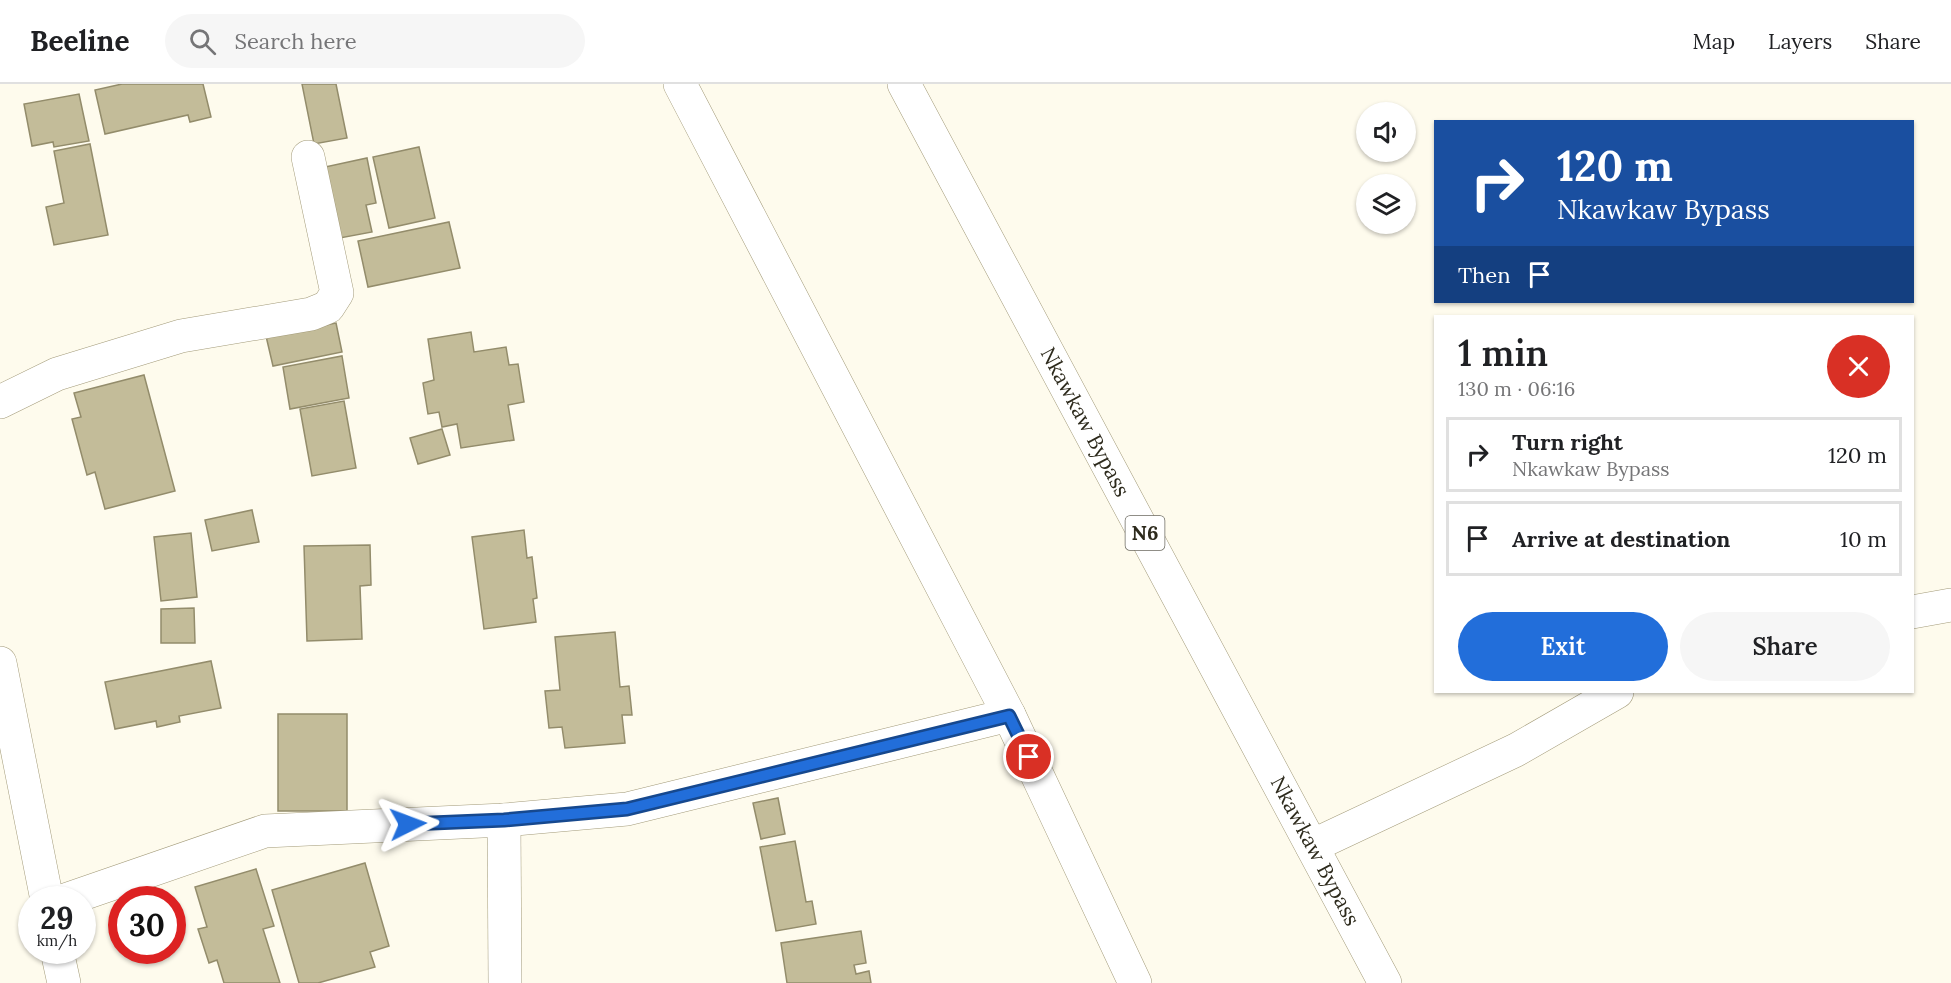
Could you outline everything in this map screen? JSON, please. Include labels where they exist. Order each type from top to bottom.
[{"type":"main road","points":[[680,84],[1009,716],[1135,983]]},
{"type":"main road","name":"Nkawkaw Bypass","points":[[904,84],[1385,983]]},
{"type":"main road","points":[[0,402],[57,374],[181,336],[311,314],[328,307],[337,293],[308,157]]},
{"type":"main road","points":[[1914,612],[1951,605]]},
{"type":"main road","points":[[0,663],[44,886]]},
{"type":"main road","points":[[1312,846],[1516,750],[1615,693]]},
{"type":"main road","points":[[96,889],[265,831],[504,820],[627,809],[1009,716]]},
{"type":"main road","points":[[504,820],[504,983]]},
{"type":"main road","points":[[60,964],[64,983]]},
{"type":"building","points":[[122,84],[203,84],[211,117],[190,122],[188,115],[105,134],[95,90]]},
{"type":"building","points":[[302,84],[336,84],[347,138],[314,144]]},
{"type":"building","points":[[79,94],[89,141],[54,147],[53,142],[32,146],[24,104]]},
{"type":"building","points":[[90,144],[108,235],[54,245],[46,207],[64,203],[54,151]]},
{"type":"building","points":[[419,147],[435,218],[389,228],[373,157]]},
{"type":"building","points":[[367,158],[376,203],[366,205],[372,232],[340,238],[325,167]]},
{"type":"building","points":[[449,222],[460,268],[368,287],[358,241]]},
{"type":"building","points":[[336,323],[342,352],[273,366],[266,336]]},
{"type":"building","points":[[471,332],[474,352],[506,347],[509,365],[518,364],[524,402],[508,405],[514,440],[461,448],[457,424],[442,427],[439,412],[428,414],[423,383],[434,380],[428,339]]},
{"type":"building","points":[[342,356],[349,398],[290,409],[283,367]]},
{"type":"building","points":[[144,375],[175,491],[105,509],[95,472],[87,475],[72,419],[81,417],[74,393]]},
{"type":"building","points":[[344,401],[356,468],[312,476],[300,409]]},
{"type":"building","points":[[442,429],[450,455],[418,464],[410,438]]},
{"type":"building","points":[[252,510],[259,542],[212,551],[205,520]]},
{"type":"building","points":[[524,530],[527,558],[532,557],[537,598],[533,599],[536,622],[484,629],[472,537]]},
{"type":"building","points":[[191,533],[197,597],[161,601],[154,537]]},
{"type":"building","points":[[370,545],[371,585],[360,586],[362,639],[307,641],[304,546]]},
{"type":"building","points":[[194,608],[195,643],[161,643],[161,609]]},
{"type":"building","points":[[615,632],[620,687],[629,686],[632,715],[622,715],[625,743],[565,748],[562,727],[549,728],[545,691],[560,690],[555,637]]},
{"type":"building","points":[[211,661],[221,708],[179,716],[180,722],[157,727],[156,721],[115,729],[105,682]]},
{"type":"building","points":[[278,714],[347,714],[347,811],[278,811]]},
{"type":"building","points":[[778,798],[785,834],[761,839],[753,803]]},
{"type":"building","points":[[795,841],[806,902],[812,901],[816,924],[776,931],[760,847]]},
{"type":"building","points":[[365,863],[389,946],[370,952],[375,967],[318,983],[299,983],[272,890]]},
{"type":"building","points":[[256,869],[274,926],[263,929],[280,983],[224,983],[217,960],[209,963],[198,929],[207,927],[195,887]]},
{"type":"building","points":[[861,931],[866,963],[854,965],[856,974],[869,971],[871,983],[787,983],[781,943]]},
{"type":"route","points":[[408,824],[504,820],[627,809],[1009,716],[1029,757]]}]
